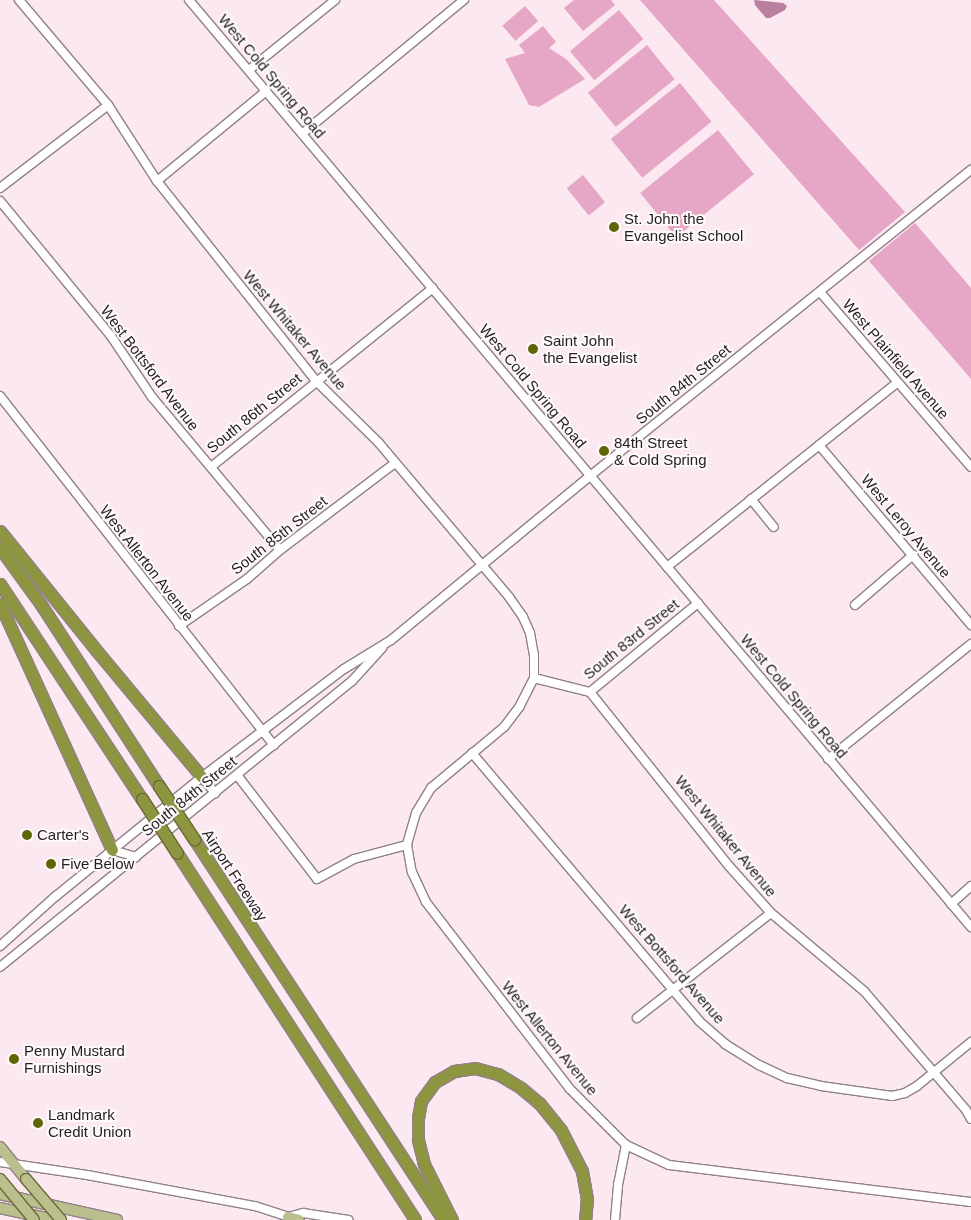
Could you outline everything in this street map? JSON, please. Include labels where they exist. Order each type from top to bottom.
[{"type":"highway","points":[[0,531],[202,777]]},
{"type":"highway","name":"Airport Freeway","points":[[0,548],[40,603],[443,1220]]},
{"type":"highway","points":[[0,584],[415,1220]]},
{"type":"highway","points":[[0,604],[112,850]]},
{"type":"highway","points":[[452,1220],[424,1164],[418,1140],[418,1118],[421,1101],[435,1082],[454,1071],[476,1068],[498,1074],[521,1088],[540,1104],[561,1130],[582,1171],[587,1198],[586,1220]]},
{"type":"main road","points":[[0,1147],[61,1220]]},
{"type":"main road","points":[[0,1179],[34,1220]]},
{"type":"main road","points":[[0,1194],[116,1220]]},
{"type":"main road","points":[[0,1208],[55,1220]]},
{"type":"main road","points":[[288,1217],[299,1220]]},
{"type":"street","name":"West Whitaker Avenue","points":[[19,0],[108,105],[157,181],[316,381],[379,443],[482,565],[523,617],[530,633],[534,655],[534,678]]},
{"type":"street","points":[[249,70],[335,0]]},
{"type":"street","points":[[303,134],[464,0]]},
{"type":"street","name":"West Cold Spring Road","points":[[191,1],[971,927]]},
{"type":"street","points":[[157,181],[266,90]]},
{"type":"street","points":[[0,188],[108,105]]},
{"type":"street","name":"South 84th Street","points":[[0,967],[352,681],[391,640],[590,476],[971,170]]},
{"type":"street","name":"West Bottsford Avenue","points":[[0,201],[111,336],[152,397],[280,550]]},
{"type":"street","name":"South 86th Street","points":[[210,467],[433,288]]},
{"type":"street","name":"West Plainfield Avenue","points":[[820,292],[971,467]]},
{"type":"street","points":[[667,567],[897,383]]},
{"type":"street","name":"West Allerton Avenue","points":[[0,396],[274,745]]},
{"type":"street","name":"West Leroy Avenue","points":[[819,445],[971,625]]},
{"type":"street","name":"South 85th Street","points":[[179,626],[247,579],[280,550],[395,463]]},
{"type":"street","points":[[751,499],[774,527]]},
{"type":"street","points":[[855,605],[913,555]]},
{"type":"street","name":"South 83rd Street","points":[[534,678],[590,692],[698,603]]},
{"type":"street","name":"South 84th Street","points":[[0,946],[112,850],[263,729],[344,669],[391,640]]},
{"type":"street","points":[[828,759],[971,644]]},
{"type":"street","points":[[237,775],[317,879],[354,859],[407,845],[416,813],[431,788],[512,718],[534,678]]},
{"type":"street","name":"West Whitaker Avenue","points":[[590,692],[729,866],[771,912],[864,990],[966,1110],[971,1119]]},
{"type":"street","name":"West Bottsford Avenue","points":[[472,753],[699,1021],[725,1044],[759,1065],[788,1078],[821,1086],[892,1096],[905,1093],[934,1073],[971,1042]]},
{"type":"street","points":[[202,777],[214,793]]},
{"type":"street","name":"West Allerton Avenue","points":[[407,845],[412,872],[426,902],[569,1088],[626,1146],[669,1165],[971,1202]]},
{"type":"street","points":[[112,850],[136,857]]},
{"type":"street","points":[[951,904],[971,886]]},
{"type":"street","points":[[636,1018],[771,912]]},
{"type":"street","points":[[615,1220],[618,1185],[626,1146]]},
{"type":"street","points":[[0,1162],[255,1206],[288,1217],[303,1213],[348,1220]]},
{"type":"shaded area","points":[[574,0],[611,0],[615,5],[583,31],[564,8]]},
{"type":"shaded area","points":[[640,0],[714,0],[905,212],[859,250]]},
{"type":"shaded area","points":[[754,0],[783,3],[787,6],[785,10],[770,18],[766,18],[755,5]]},
{"type":"shaded area","points":[[525,6],[538,21],[515,41],[502,26]]},
{"type":"shaded area","points":[[619,10],[643,39],[594,80],[570,51]]},
{"type":"shaded area","points":[[543,26],[556,42],[549,48],[566,59],[585,79],[539,107],[529,105],[505,59],[525,53],[519,45]]},
{"type":"shaded area","points":[[647,45],[675,79],[616,127],[588,93]]},
{"type":"shaded area","points":[[680,83],[711,122],[642,178],[611,139]]},
{"type":"shaded area","points":[[718,130],[754,174],[676,237],[640,193]]},
{"type":"shaded area","points":[[583,175],[605,202],[589,215],[567,188]]},
{"type":"shaded area","points":[[915,223],[971,288],[971,379],[869,261]]},
{"type":"place","name":"St. John the Evangelist School","points":[[614,227]]},
{"type":"place","name":"Saint John the Evangelist","points":[[533,349]]},
{"type":"place","name":"84th Street & Cold Spring","points":[[604,451]]},
{"type":"place","name":"Carter's","points":[[27,835]]},
{"type":"place","name":"Five Below","points":[[51,864]]},
{"type":"place","name":"Penny Mustard Furnishings","points":[[14,1059]]},
{"type":"place","name":"Landmark Credit Union","points":[[38,1123]]}]
